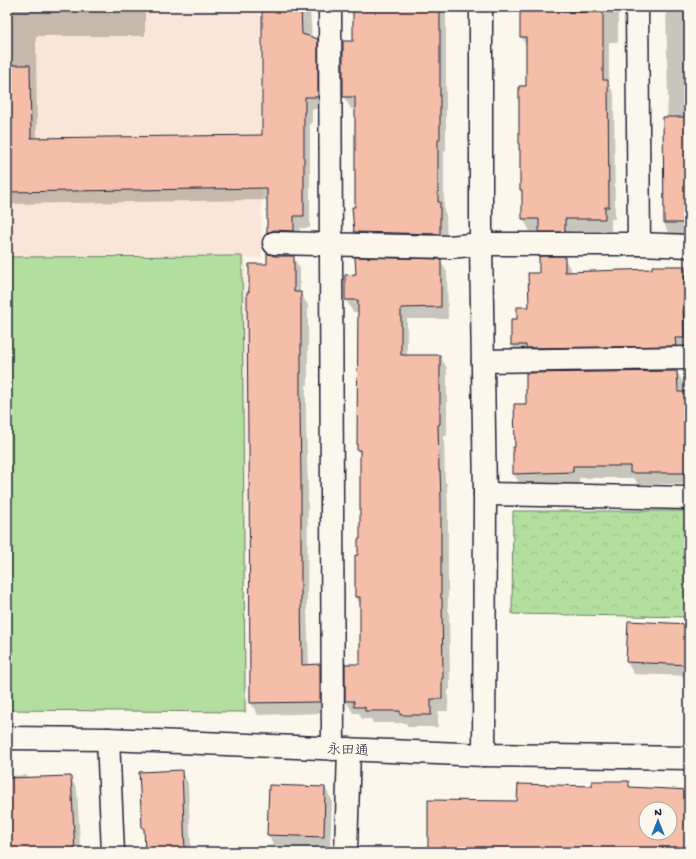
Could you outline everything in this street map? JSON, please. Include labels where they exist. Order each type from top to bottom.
[{"type":"street","points":[[330,7],[330,244],[341,749],[346,852]]},
{"type":"street","points":[[481,7],[481,244],[485,494],[484,755]]},
{"type":"street","points":[[637,7],[638,244]]},
{"type":"street","points":[[274,243],[448,247],[481,244],[638,244],[689,246]]},
{"type":"street","points":[[483,361],[689,358]]},
{"type":"street","points":[[485,494],[689,498]]},
{"type":"street","name":"永田通","points":[[7,738],[108,739],[484,755],[689,758]]},
{"type":"street","points":[[108,739],[113,852]]},
{"type":"shaded area","points":[[7,7],[260,7],[262,258],[246,258],[247,713],[7,711]]},
{"type":"green space","points":[[242,256],[245,712],[7,710],[7,257]]},
{"type":"green space","points":[[513,511],[689,511],[689,617],[512,614]]},
{"type":"building","points":[[262,7],[301,7],[302,34],[318,39],[318,97],[305,97],[304,216],[294,216],[294,231],[274,230],[267,233],[267,188],[7,192],[7,65],[30,65],[31,138],[262,135]]},
{"type":"building","points":[[353,7],[440,8],[440,139],[438,139],[438,202],[440,202],[440,234],[354,232],[352,207],[355,207],[355,97],[343,97],[343,41],[353,41]]},
{"type":"building","points":[[524,7],[563,7],[563,12],[603,12],[603,80],[608,80],[609,207],[605,207],[605,219],[565,219],[565,232],[539,232],[539,219],[522,219],[522,190],[520,190],[519,150],[519,86],[526,86],[526,37],[520,37],[520,12],[524,12]]},
{"type":"building","points":[[663,117],[689,117],[689,223],[664,223]]},
{"type":"building","points":[[267,253],[274,256],[294,256],[294,292],[301,292],[300,410],[302,665],[320,664],[320,702],[250,703],[247,292],[249,292],[249,264],[267,264]]},
{"type":"building","points":[[539,256],[565,256],[565,272],[652,269],[652,266],[685,266],[683,304],[684,338],[675,338],[676,346],[526,348],[526,345],[511,345],[511,319],[517,319],[517,307],[529,307],[528,273],[539,273]]},
{"type":"building","points":[[355,257],[441,259],[441,307],[401,308],[401,355],[440,355],[440,424],[438,425],[441,500],[443,678],[442,699],[431,699],[431,715],[400,715],[400,711],[365,711],[365,707],[354,707],[354,701],[345,701],[345,664],[360,664],[360,597],[355,597],[355,555],[358,555],[358,539],[360,539],[360,450],[357,450],[358,300],[345,300],[345,275],[356,274]]},
{"type":"building","points":[[677,371],[678,392],[689,392],[689,473],[630,473],[630,466],[573,466],[573,472],[513,474],[513,447],[515,447],[514,404],[526,404],[526,373]]},
{"type":"building","points":[[628,621],[689,624],[689,665],[626,662]]},
{"type":"building","points":[[182,770],[185,852],[145,852],[139,772]]},
{"type":"building","points":[[71,776],[75,852],[7,852],[7,778]]},
{"type":"building","points":[[592,781],[629,781],[629,787],[689,790],[689,852],[428,852],[428,800],[517,801],[518,784],[592,786]]},
{"type":"building","points":[[269,785],[325,787],[324,837],[267,835]]}]
